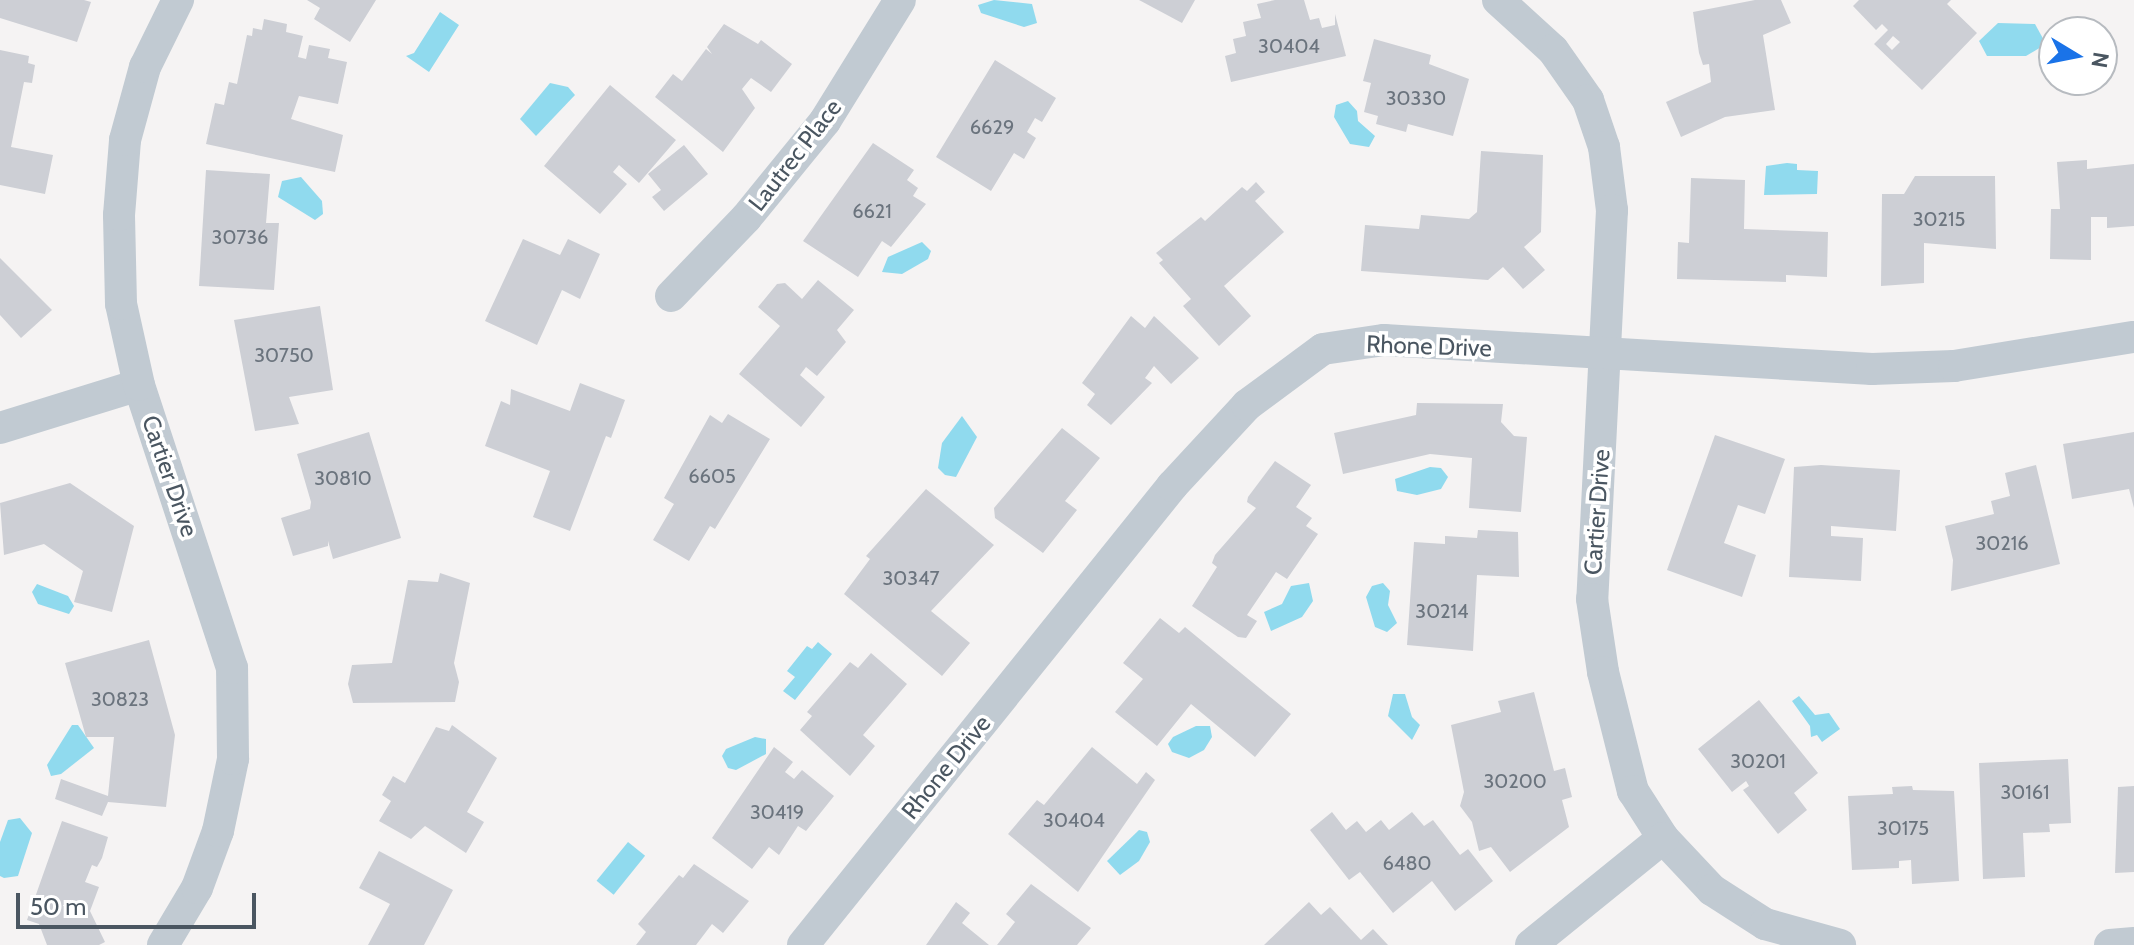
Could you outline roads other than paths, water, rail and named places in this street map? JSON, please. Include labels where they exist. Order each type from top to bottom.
[{"type":"street","name":"Cartier Drive","points":[[163,945],[197,888],[218,831],[233,759],[232,668],[139,385],[121,304],[119,215],[125,140],[145,67],[178,0]]},
{"type":"street","name":"Lautrec Place","points":[[671,296],[746,218],[825,121],[900,0]]},
{"type":"street","name":"Cartier Drive","points":[[1498,0],[1553,50],[1588,100],[1604,147],[1612,210],[1607,356],[1592,599],[1603,672],[1633,791],[1663,838],[1712,890],[1765,924],[1840,945]]},
{"type":"street","name":"Rhone Drive","points":[[803,945],[1172,486],[1247,405],[1286,371],[1323,349],[1384,340],[1607,356],[1872,369],[1954,366],[2134,337]]},
{"type":"street","points":[[0,428],[139,385]]},
{"type":"street","points":[[1531,945],[1663,838]]},
{"type":"street","points":[[2110,945],[2134,943]]},
{"type":"water","points":[[994,0],[1032,4],[1037,23],[1024,27],[981,13],[978,5]]},
{"type":"water","points":[[440,12],[459,25],[429,72],[406,56],[414,53]]},
{"type":"water","points":[[1998,23],[2035,24],[2038,29],[2038,49],[2026,56],[1987,56],[1979,41]]},
{"type":"water","points":[[550,83],[568,87],[575,95],[536,136],[520,119]]},
{"type":"water","points":[[1348,101],[1357,111],[1358,121],[1375,136],[1369,147],[1350,144],[1334,117],[1336,105]]},
{"type":"water","points":[[1797,164],[1797,170],[1818,171],[1817,194],[1764,195],[1766,166]]},
{"type":"water","points":[[301,177],[322,201],[323,214],[315,220],[278,197],[282,181]]},
{"type":"water","points":[[922,242],[931,251],[928,259],[902,274],[882,272],[888,257]]},
{"type":"water","points":[[962,416],[977,437],[956,477],[945,475],[938,468],[942,443]]},
{"type":"water","points":[[1430,467],[1441,468],[1448,477],[1441,489],[1417,495],[1397,491],[1395,479]]},
{"type":"water","points":[[1309,583],[1313,601],[1302,617],[1271,631],[1264,612],[1282,604],[1291,586]]},
{"type":"water","points":[[1383,583],[1390,591],[1388,605],[1397,623],[1387,632],[1375,627],[1366,597],[1372,586]]},
{"type":"water","points":[[37,584],[68,596],[74,606],[69,614],[38,604],[32,592]]},
{"type":"water","points":[[818,642],[832,654],[795,700],[783,691],[795,677],[787,671],[807,646],[812,649]]},
{"type":"water","points":[[1393,694],[1405,694],[1412,717],[1420,725],[1412,740],[1388,716]]},
{"type":"water","points":[[1799,696],[1815,715],[1829,713],[1840,729],[1822,742],[1817,735],[1811,737],[1810,726],[1792,701]]},
{"type":"water","points":[[72,725],[78,725],[94,748],[61,774],[51,776],[47,765]]},
{"type":"water","points":[[1196,726],[1210,726],[1212,737],[1204,750],[1189,758],[1172,752],[1168,744],[1173,737]]},
{"type":"water","points":[[755,737],[766,739],[766,754],[736,770],[728,768],[722,756],[726,749]]},
{"type":"water","points":[[20,818],[32,833],[18,876],[4,878],[0,876],[0,842],[8,820]]},
{"type":"water","points":[[1139,830],[1147,832],[1150,842],[1139,861],[1120,875],[1107,861]]},
{"type":"water","points":[[628,842],[645,856],[614,895],[597,881]]}]
